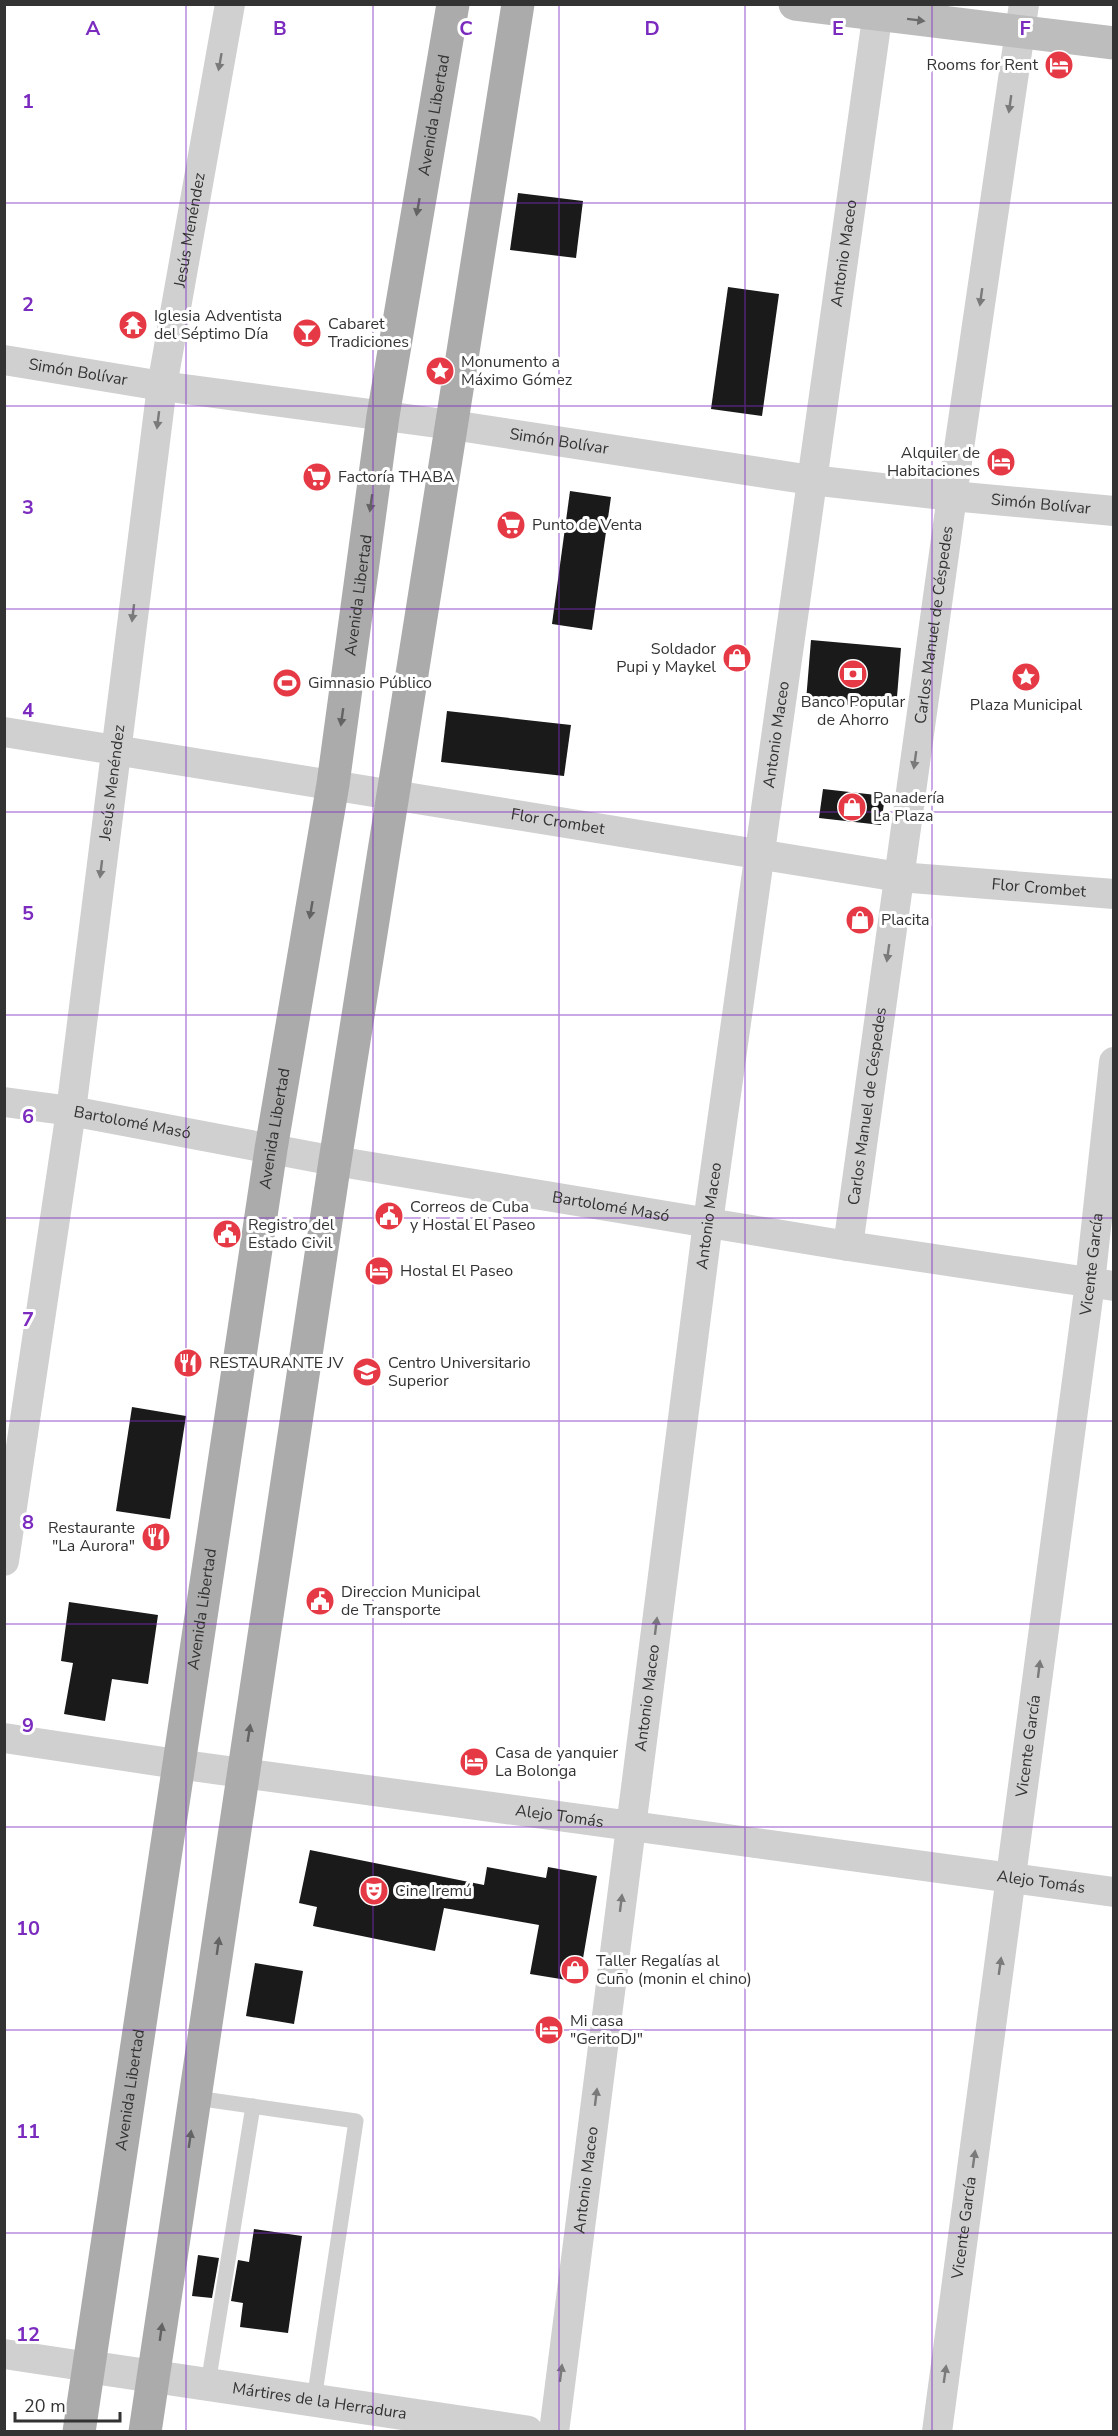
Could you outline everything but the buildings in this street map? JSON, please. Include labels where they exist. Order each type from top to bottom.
[{"type":"main road","name":"Avenida Libertad","points":[[79,2432],[177,1764],[271,1149],[333,784],[383,416],[453,4]]},
{"type":"main road","points":[[145,2432],[335,1161],[518,4]]},
{"type":"main road","points":[[795,4],[1022,18],[1113,43]]},
{"type":"street","name":"Jesús Menéndez","points":[[4,1561],[71,1111],[162,386],[230,4]]},
{"type":"street","name":"Antonio Maceo","points":[[554,2432],[708,1222],[878,10]]},
{"type":"street","name":"Carlos Manuel de Céspedes","points":[[848,1246],[898,877],[1022,18]]},
{"type":"street","name":"Simón Bolívar","points":[[4,360],[162,386],[452,425],[811,480],[1113,511]]},
{"type":"street","name":"Flor Crombet","points":[[4,732],[898,877],[1113,894]]},
{"type":"street","name":"Vicente García","points":[[937,2432],[1012,1879],[1102,1284],[1113,1062]]},
{"type":"street","name":"Bartolomé Masó","points":[[4,1101],[71,1111],[335,1161],[848,1246],[1102,1284]]},
{"type":"street","name":"Alejo Tomás","points":[[4,1738],[177,1764],[1113,1892]]},
{"type":"street","name":"Mártires de la Herradura","points":[[4,2354],[527,2432]]},
{"type":"lane","points":[[196,2098],[356,2121],[314,2400]]},
{"type":"lane","points":[[208,2384],[253,2106]]},
{"type":"place","name":"Rooms for Rent","points":[[1059,65]]},
{"type":"place","name":"Iglesia Adventista del Séptimo Día","points":[[133,325]]},
{"type":"place","name":"Cabaret Tradiciones","points":[[307,333]]},
{"type":"place","name":"Monumento a Máximo Gómez","points":[[440,371]]},
{"type":"place","name":"Alquiler de Habitaciones","points":[[1001,462]]},
{"type":"place","name":"Factoría THABA","points":[[317,477]]},
{"type":"place","name":"Punto de Venta","points":[[511,525]]},
{"type":"place","name":"Soldador Pupi y Maykel","points":[[737,658]]},
{"type":"place","name":"Banco Popular de Ahorro","points":[[853,674]]},
{"type":"place","name":"Plaza Municipal","points":[[1026,677]]},
{"type":"place","name":"Gimnasio Público","points":[[287,683]]},
{"type":"place","name":"Panadería La Plaza","points":[[852,807]]},
{"type":"place","name":"Placita","points":[[860,920]]},
{"type":"place","name":"Correos de Cuba y Hostal El Paseo","points":[[389,1216]]},
{"type":"place","name":"Registro del Estado Civil","points":[[227,1234]]},
{"type":"place","name":"Hostal El Paseo","points":[[379,1271]]},
{"type":"place","name":"RESTAURANTE JV","points":[[188,1363]]},
{"type":"place","name":"Centro Universitario Superior","points":[[367,1372]]},
{"type":"place","name":"Restaurante \"La Aurora\"","points":[[156,1537]]},
{"type":"place","name":"Direccion Municipal de Transporte","points":[[320,1601]]},
{"type":"place","name":"Casa de yanquier La Bolonga","points":[[474,1762]]},
{"type":"place","name":"Cine Iremú","points":[[374,1891]]},
{"type":"place","name":"Taller Regalías al Cuño (monin el chino)","points":[[575,1970]]},
{"type":"place","name":"Mi casa \"GeritoDJ\"","points":[[549,2030]]}]
